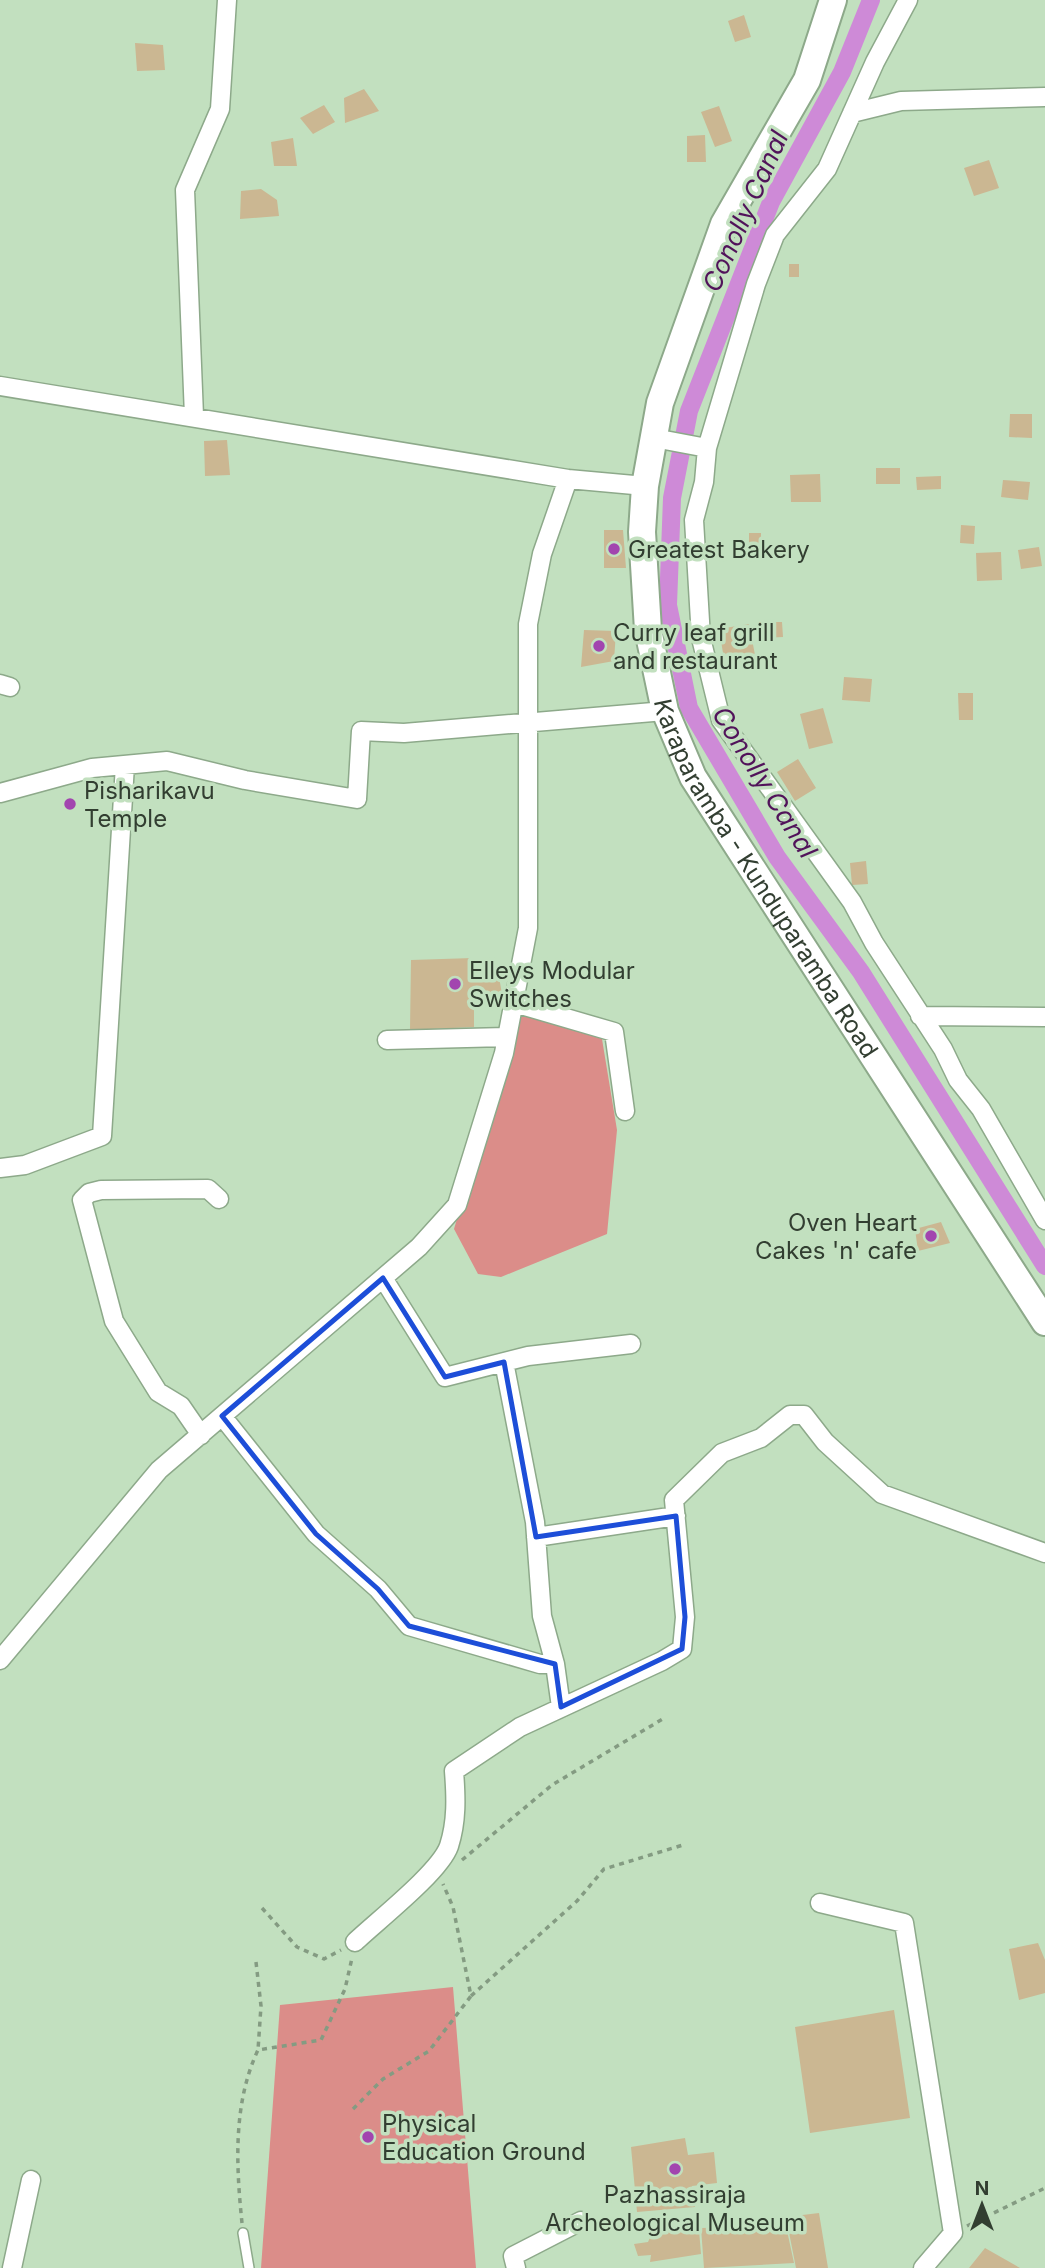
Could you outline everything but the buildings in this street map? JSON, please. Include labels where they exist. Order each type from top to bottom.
[{"type":"main road","name":"Karaparamba - Kunduparamba Road","points":[[833,0],[807,80],[724,224],[660,403],[645,486],[642,532],[648,630],[665,711],[693,777],[1045,1322]]},
{"type":"street","points":[[194,416],[185,190],[219,108],[227,0]]},
{"type":"street","points":[[908,0],[875,62],[827,169],[775,235],[756,284],[707,447],[704,482],[694,520],[701,638],[721,720],[852,902],[920,1016],[943,1049],[958,1080],[981,1109],[1045,1220]]},
{"type":"street","points":[[852,113],[901,100],[1045,97]]},
{"type":"street","points":[[0,386],[568,479],[645,486]]},
{"type":"street","points":[[654,438],[707,447]]},
{"type":"street","points":[[0,1660],[159,1470],[419,1247],[457,1205],[506,1037],[511,1002],[521,978],[528,928],[528,624],[542,554],[568,479]]},
{"type":"street","points":[[0,793],[92,768],[167,761],[245,780],[357,799],[362,731],[404,733],[665,711]]},
{"type":"street","points":[[0,1168],[25,1166],[102,1136],[125,765]]},
{"type":"street","points":[[511,1002],[614,1032],[625,1111]]},
{"type":"street","points":[[920,1016],[1045,1017]]},
{"type":"street","points":[[387,1040],[506,1037]]},
{"type":"street","points":[[201,1435],[181,1406],[158,1392],[114,1321],[82,1200],[89,1193],[102,1190],[208,1189],[219,1199]]},
{"type":"street","points":[[383,1279],[445,1377],[504,1362],[631,1344]]},
{"type":"street","points":[[504,1362],[536,1537],[542,1616],[555,1664],[561,1707]]},
{"type":"street","points":[[355,1942],[427,1875],[448,1849],[457,1811],[454,1771],[520,1727],[662,1661],[682,1649],[685,1616],[674,1500],[722,1453],[761,1438],[790,1415],[804,1415],[825,1442],[882,1494],[1045,1552]]},
{"type":"street","points":[[222,1416],[316,1534],[378,1589],[409,1626],[540,1664],[555,1664]]},
{"type":"street","points":[[536,1537],[676,1516]]},
{"type":"street","points":[[820,1903],[904,1923],[953,2233],[923,2268]]},
{"type":"street","points":[[12,2268],[32,2180]]},
{"type":"street","points":[[516,2268],[513,2256],[580,2221]]},
{"type":"lane","points":[[243,2233],[249,2268]]},
{"type":"path","points":[[459,1863],[552,1785],[666,1717]]},
{"type":"path","points":[[353,2109],[383,2079],[429,2051],[471,1996],[577,1901],[604,1869],[683,1845]]},
{"type":"path","points":[[427,1875],[439,1880],[447,1889],[471,1996]]},
{"type":"path","points":[[262,1908],[297,1947],[324,1959],[355,1942]]},
{"type":"path","points":[[258,2050],[321,2040],[345,1989],[355,1942]]},
{"type":"path","points":[[243,2233],[236,2161],[246,2075],[258,2050],[261,2006],[256,1962]]},
{"type":"path","points":[[953,2233],[1045,2188]]},
{"type":"highlighted area","points":[[383,1278],[445,1377],[504,1362],[536,1537],[676,1516],[685,1617],[682,1649],[561,1707],[555,1664],[409,1626],[378,1589],[316,1534],[222,1416]]},
{"type":"shaded area","points":[[518,1012],[602,1039],[617,1130],[607,1234],[501,1277],[478,1274],[454,1229]]},
{"type":"shaded area","name":"Physical Education Ground","points":[[453,1987],[476,2268],[261,2268],[280,2005]]},
{"type":"waterway","name":"Conolly Canal","points":[[871,0],[842,72],[771,202],[689,411],[672,498],[668,605],[689,708],[777,857],[861,972],[1045,1266]]},
{"type":"place","name":"Greatest Bakery","points":[[614,549]]},
{"type":"place","name":"Curry leaf grill and restaurant","points":[[599,646]]},
{"type":"place","name":"Pisharikavu Temple","points":[[70,804]]},
{"type":"place","name":"Elleys Modular Switches","points":[[455,984]]},
{"type":"place","name":"Oven Heart Cakes 'n' cafe","points":[[931,1236]]},
{"type":"place","name":"Physical Education Ground","points":[[368,2137]]},
{"type":"place","name":"Pazhassiraja Archeological Museum","points":[[675,2169]]}]
